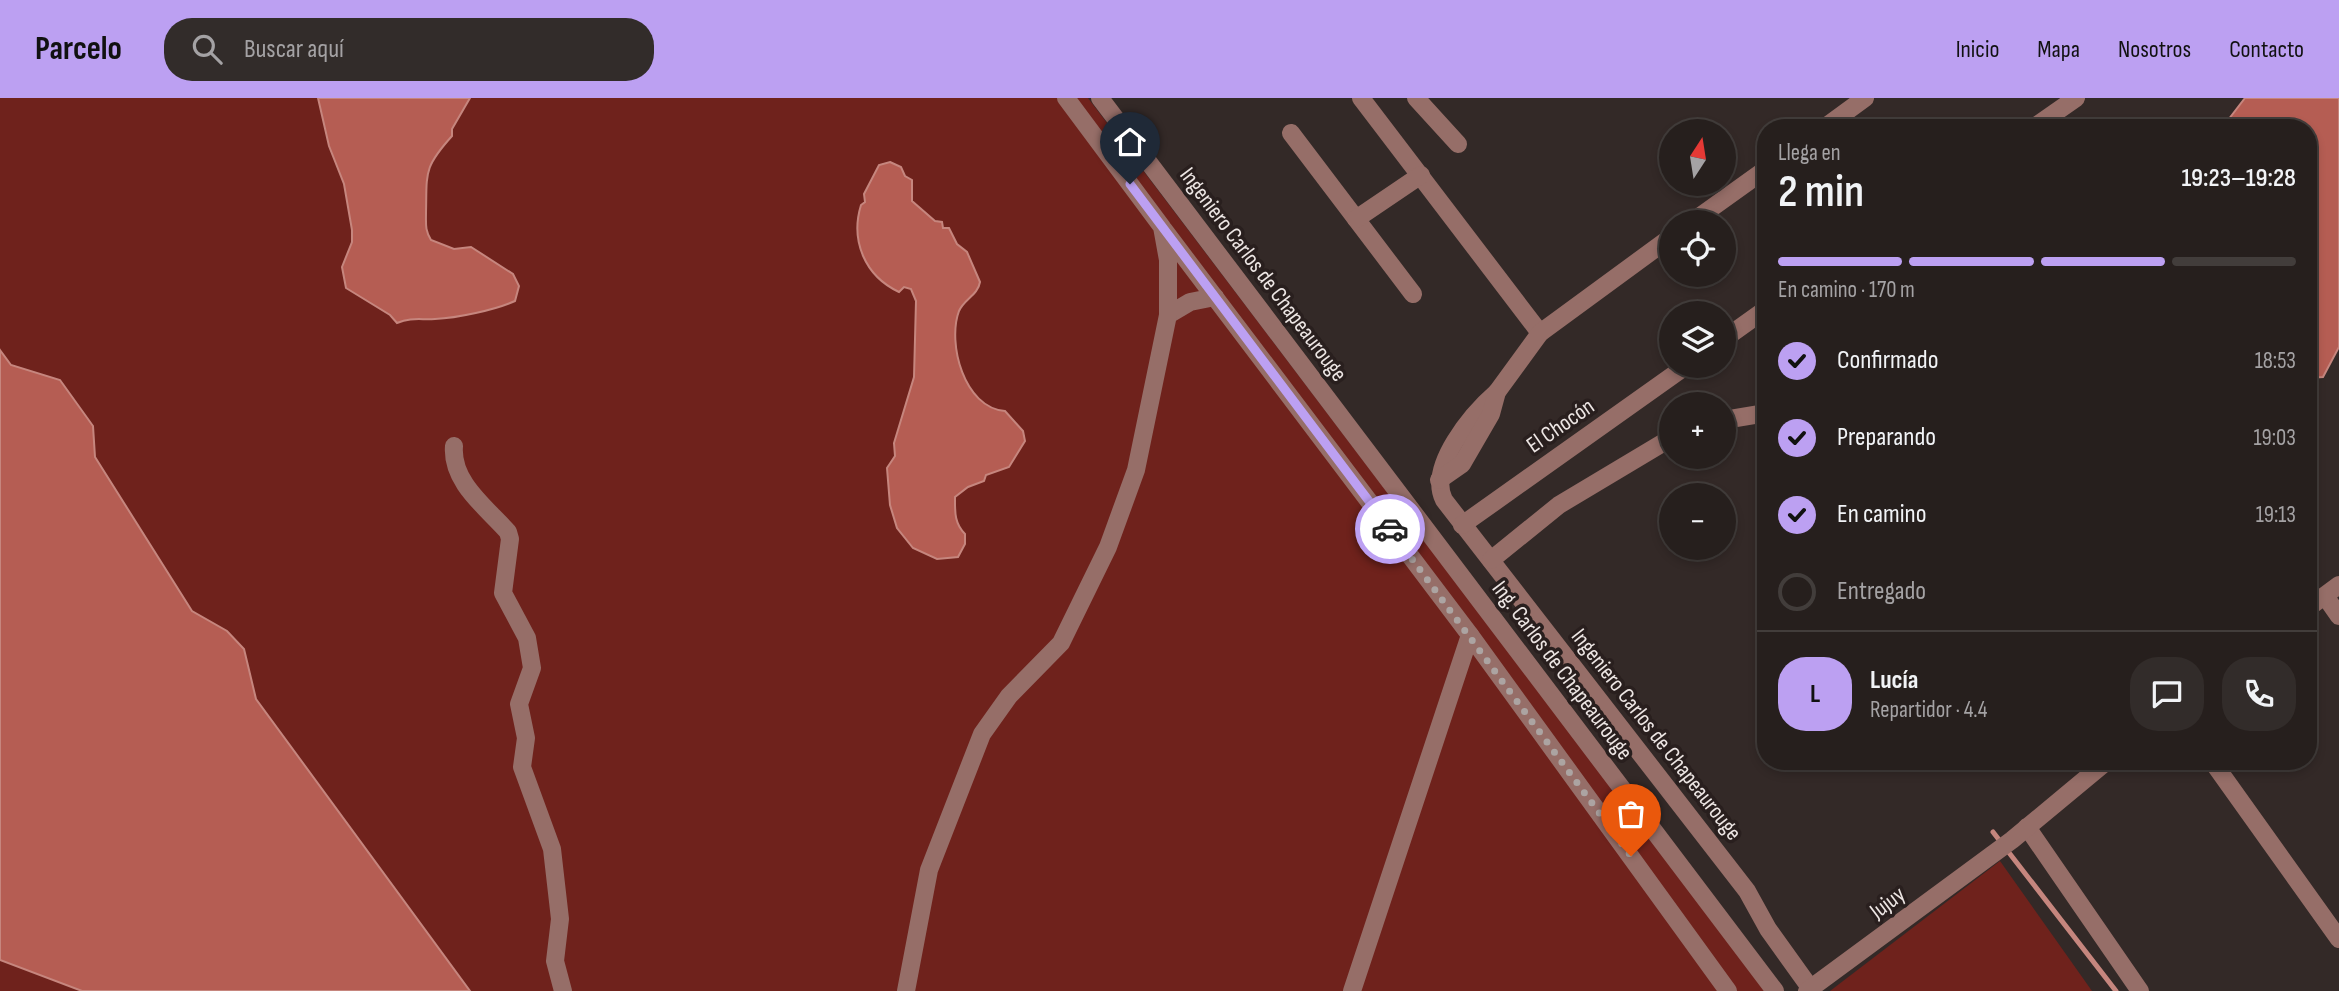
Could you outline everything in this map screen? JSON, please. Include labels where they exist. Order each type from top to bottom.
[{"type":"street","points":[[1066,98],[1470,635],[1728,991]]},
{"type":"street","name":"Ingeniero Carlos de Chapeaurouge","points":[[1100,98],[1389,480]]},
{"type":"street","points":[[1361,98],[1540,333],[1659,246]]},
{"type":"street","points":[[1416,98],[1458,145]]},
{"type":"street","points":[[1836,119],[1865,98]]},
{"type":"street","points":[[2046,119],[2076,98]]},
{"type":"street","points":[[1291,133],[1413,294]]},
{"type":"street","points":[[1356,219],[1421,175]]},
{"type":"street","points":[[1709,210],[1757,175]]},
{"type":"street","points":[[906,991],[929,870],[982,734],[1009,696],[1061,643],[1108,547],[1136,470],[1168,316],[1168,260],[1162,227]]},
{"type":"street","points":[[1168,316],[1190,302],[1215,297]]},
{"type":"street","points":[[1736,331],[1757,316]]},
{"type":"street","name":"Ingeniero Carlos de Chapeaurouge","points":[[1540,333],[1497,392],[1479,407],[1448,453],[1439,480],[1440,491],[1458,521],[1747,891],[1768,929],[1813,987]]},
{"type":"street","name":"El Chocón","points":[[1458,521],[1668,378]]},
{"type":"street","points":[[1736,419],[1757,415]]},
{"type":"street","points":[[1491,560],[1559,505],[1659,445]]},
{"type":"street","points":[[454,446],[454,468],[467,487],[508,532],[510,539],[503,593],[527,639],[532,668],[519,704],[526,738],[522,767],[552,849],[560,919],[555,961],[563,991]]},
{"type":"street","name":"Ing. Carlos de Chapeaurouge","points":[[1389,480],[1775,991]]},
{"type":"street","points":[[2317,601],[2332,590],[2339,616]]},
{"type":"street","points":[[1352,991],[1470,635]]},
{"type":"street","points":[[2096,770],[2027,827],[2140,991]]},
{"type":"street","points":[[2218,770],[2339,939]]},
{"type":"street","name":"Jujuy","points":[[1813,987],[1996,853],[2027,827]]},
{"type":"shaded area","points":[[0,98],[1088,98],[1766,991],[0,991]]},
{"type":"shaded area","points":[[318,98],[470,98],[452,129],[452,136],[436,156],[428,172],[427,230],[431,240],[454,249],[471,247],[513,274],[519,286],[515,301],[465,315],[411,319],[397,323],[390,315],[346,288],[342,267],[352,242],[352,230],[344,184],[329,146]]},
{"type":"shaded area","points":[[2245,98],[2339,98],[2339,347],[2323,377],[2317,377],[2317,119],[2229,119]]},
{"type":"shaded area","points":[[890,162],[901,167],[905,176],[912,180],[912,201],[935,221],[942,222],[943,228],[949,228],[957,244],[967,252],[980,282],[977,290],[959,311],[955,340],[957,356],[969,386],[979,399],[991,407],[1005,411],[1023,431],[1025,441],[1009,467],[986,475],[984,481],[968,487],[955,497],[957,521],[965,534],[965,544],[958,557],[937,559],[913,548],[897,528],[890,505],[887,468],[895,456],[894,443],[914,377],[916,301],[911,289],[904,287],[899,292],[877,277],[869,267],[859,244],[858,218],[861,205],[865,202],[864,194],[879,165]]},
{"type":"shaded area","points":[[0,350],[11,365],[60,380],[93,426],[95,457],[192,611],[227,631],[244,649],[256,699],[470,991],[82,991],[0,960]]},
{"type":"shaded area","points":[[2000,861],[2092,991],[1830,991]]},
{"type":"waterway","points":[[1993,832],[2116,991]]},
{"type":"way so far","points":[[1390,529],[1631,856]]},
{"type":"route","points":[[1130,184],[1390,529]]}]
